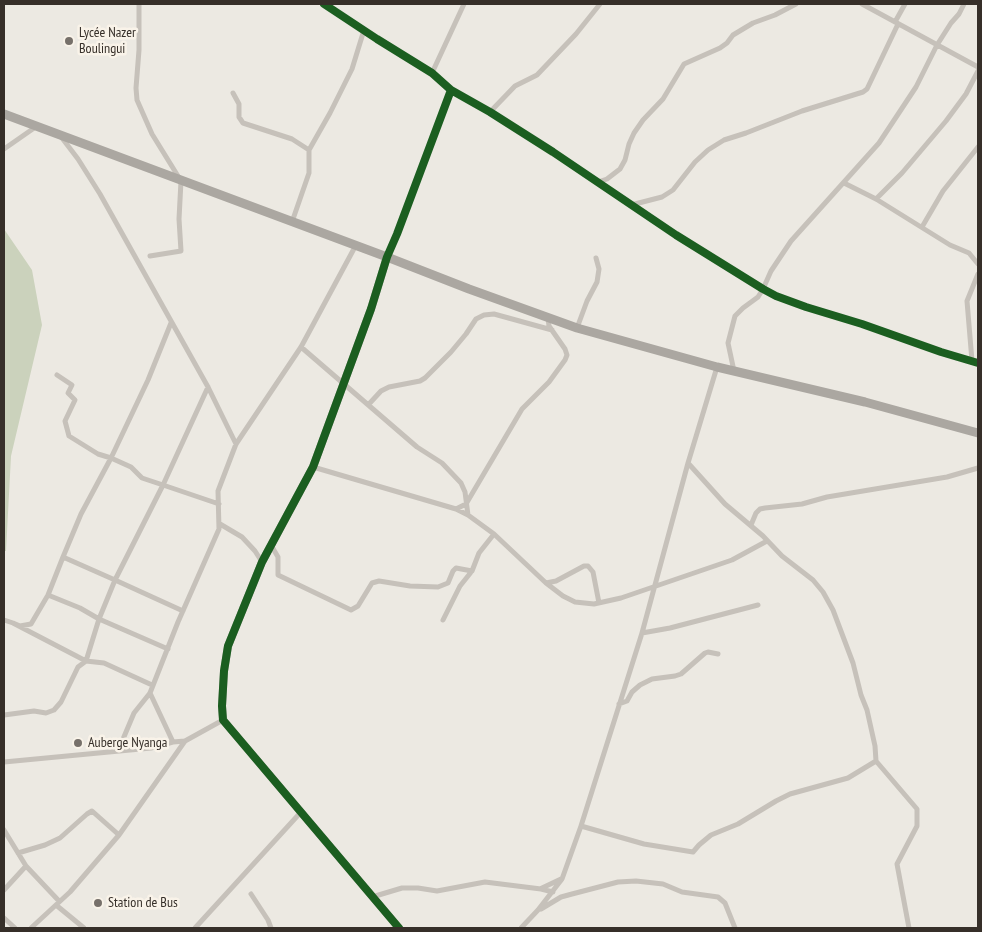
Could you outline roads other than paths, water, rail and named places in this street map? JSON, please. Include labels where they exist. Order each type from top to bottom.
[{"type":"highway","points":[[4,114],[468,289],[577,328],[717,368],[857,400],[978,433]]},
{"type":"street","points":[[138,4],[137,100],[152,134],[181,181],[179,219],[181,251],[150,256]]},
{"type":"street","points":[[324,4],[432,73],[451,90],[490,112],[763,289],[806,307],[978,363]]},
{"type":"street","points":[[432,73],[464,4]]},
{"type":"street","points":[[490,112],[515,86],[537,75],[576,34],[600,4]]},
{"type":"street","points":[[598,182],[607,179],[620,169],[634,133],[643,120],[663,99],[684,64],[720,48],[732,36],[753,23],[775,15],[796,4]]},
{"type":"street","points":[[862,4],[978,67]]},
{"type":"street","points":[[631,205],[668,194],[678,186],[695,162],[708,150],[724,140],[802,111],[863,92],[867,89],[905,4]]},
{"type":"street","points":[[734,372],[728,343],[735,316],[742,308],[758,297],[771,271],[791,240],[879,143],[916,87],[936,45],[959,14],[964,4]]},
{"type":"street","points":[[292,222],[309,173],[309,150],[330,114],[352,69],[364,30]]},
{"type":"street","points":[[970,62],[978,61]]},
{"type":"street","points":[[876,199],[902,173],[946,121],[966,94],[978,72]]},
{"type":"street","points":[[399,928],[223,720],[224,671],[228,646],[262,562],[313,467],[372,309],[387,257],[398,234],[451,90]]},
{"type":"street","points":[[233,93],[239,104],[239,117],[243,123],[292,139],[309,150]]},
{"type":"street","points":[[4,149],[38,126]]},
{"type":"street","points":[[60,134],[78,158],[100,194],[208,387],[236,444]]},
{"type":"street","points":[[922,227],[943,191],[978,147]]},
{"type":"street","points":[[971,156],[978,155]]},
{"type":"street","points":[[844,182],[950,244],[969,253],[978,264]]},
{"type":"street","points":[[118,751],[134,713],[150,693],[183,610],[216,538],[220,524],[218,491],[236,444],[301,346],[356,246]]},
{"type":"street","points":[[577,328],[587,301],[597,282],[599,269],[596,258]]},
{"type":"street","points":[[972,361],[967,301],[978,274]]},
{"type":"street","points":[[369,404],[389,387],[420,381],[425,378],[452,352],[476,319],[484,315],[494,314],[552,330]]},
{"type":"street","points":[[456,509],[466,504],[522,408],[549,382],[565,360],[567,355],[565,350],[549,326],[548,318]]},
{"type":"street","points":[[4,620],[20,626],[31,624],[48,595],[81,514],[111,458],[148,380],[172,323]]},
{"type":"street","points":[[301,346],[417,447],[442,462],[472,492]]},
{"type":"street","points":[[521,928],[562,879],[581,826],[642,633],[688,463],[717,368]]},
{"type":"street","points":[[56,375],[72,385],[68,393],[75,400],[65,421],[70,436],[98,454],[131,467],[142,478],[218,504]]},
{"type":"street","points":[[4,715],[34,711],[46,713],[54,710],[61,702],[78,667],[86,661],[98,619],[115,580],[163,485],[208,387]]},
{"type":"street","points":[[688,463],[714,494],[751,525],[782,556],[813,580],[823,592],[833,610],[853,663],[867,710],[875,746],[876,761],[917,809],[917,826],[897,864],[909,928]]},
{"type":"street","points":[[313,467],[468,514],[494,534],[546,583],[563,596],[575,602],[598,603],[621,598],[732,560],[767,542]]},
{"type":"street","points":[[751,525],[756,513],[760,509],[802,504],[827,496],[947,477],[978,468]]},
{"type":"street","points":[[461,483],[465,492],[468,514]]},
{"type":"street","points":[[220,524],[242,537],[262,562]]},
{"type":"street","points":[[443,620],[460,586],[472,571],[480,553],[494,534]]},
{"type":"street","points":[[271,545],[278,557],[278,575],[351,610],[358,606],[372,584],[379,581],[410,586],[438,587],[448,583],[456,568],[472,571]]},
{"type":"street","points":[[63,557],[183,610]]},
{"type":"street","points":[[546,583],[556,581],[584,566],[588,566],[593,572],[598,603]]},
{"type":"street","points":[[48,595],[168,649]]},
{"type":"street","points":[[642,633],[678,627],[758,605]]},
{"type":"street","points":[[12,623],[86,661],[104,663],[152,685]]},
{"type":"street","points":[[618,704],[627,701],[640,684],[652,679],[681,674],[705,653],[718,654]]},
{"type":"street","points":[[150,693],[173,742]]},
{"type":"street","points":[[4,762],[152,748],[173,742],[185,741],[223,720]]},
{"type":"street","points":[[31,928],[70,892],[119,835],[185,741]]},
{"type":"street","points":[[581,826],[644,844],[693,852],[711,835],[738,824],[790,794],[848,778],[876,761]]},
{"type":"street","points":[[18,853],[45,846],[55,841],[92,811],[119,835]]},
{"type":"street","points":[[195,928],[301,812]]},
{"type":"street","points":[[4,830],[26,866],[58,903],[84,928]]},
{"type":"street","points":[[4,890],[26,866]]},
{"type":"street","points":[[541,889],[562,879]]},
{"type":"street","points":[[538,910],[572,894],[618,882],[636,881],[663,884],[682,892],[718,897],[725,903],[735,928]]},
{"type":"street","points":[[372,897],[402,888],[437,891],[480,882],[553,892]]},
{"type":"street","points":[[251,894],[271,928]]},
{"type":"street","points":[[4,918],[15,928]]},
{"type":"place","name":"Lycée Nazer Boulingui","points":[[69,41]]},
{"type":"place","name":"Auberge Nyanga","points":[[78,743]]},
{"type":"place","name":"Station de Bus","points":[[98,903]]}]
